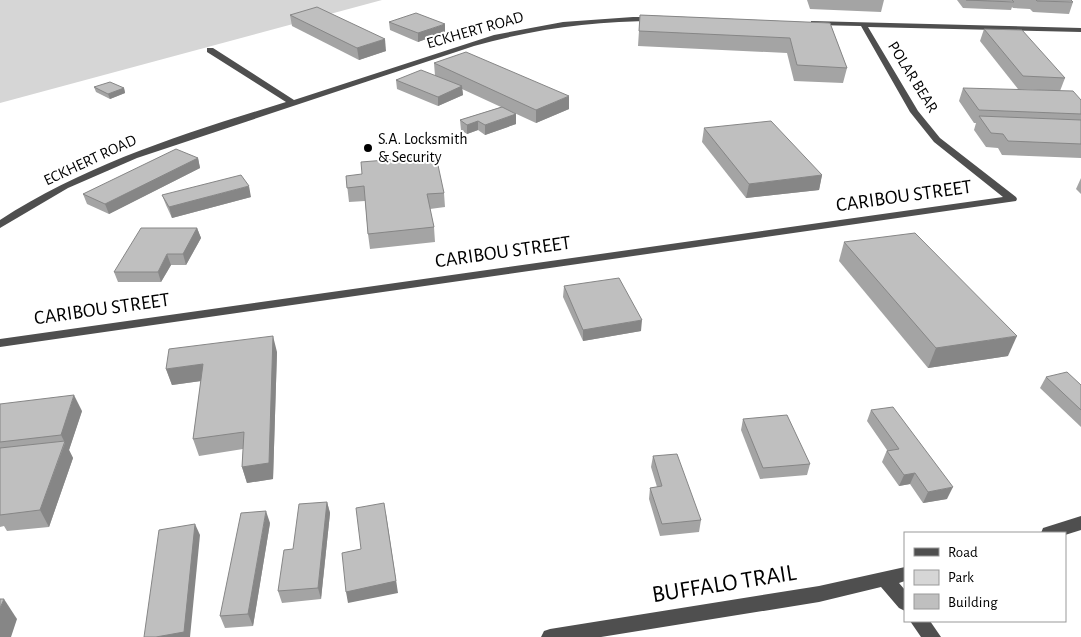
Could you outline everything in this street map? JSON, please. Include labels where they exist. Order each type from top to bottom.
[{"type":"street","name":"ECKHERT ROAD","points":[[0,225],[38,200],[105,166],[173,140],[464,47],[515,32],[592,21],[666,19]]},
{"type":"street","points":[[805,23],[1081,30]]},
{"type":"street","name":"POLAR BEAR","points":[[863,24],[914,112],[937,140],[1012,200]]},
{"type":"street","points":[[210,50],[293,103]]},
{"type":"street","name":"CARIBOU STREET","points":[[0,343],[1012,200]]},
{"type":"street","points":[[1052,532],[1081,523]]},
{"type":"street","name":"BUFFALO TRAIL","points":[[550,637],[820,594],[904,574]]},
{"type":"street","points":[[884,578],[904,602]]},
{"type":"street","points":[[920,622],[932,637]]},
{"type":"green space","points":[[0,0],[382,0],[0,103]]},
{"type":"building","points":[[966,0],[1012,0],[1014,2]]},
{"type":"building","points":[[1071,0],[1073,2],[1037,1]]},
{"type":"building","points":[[317,7],[385,39],[357,48],[290,15]]},
{"type":"building","points":[[416,13],[445,24],[418,33],[389,22]]},
{"type":"building","points":[[640,15],[830,23],[847,68],[797,65],[790,38],[639,31]]},
{"type":"building","points":[[984,29],[1022,30],[1065,78],[1023,76]]},
{"type":"building","points":[[466,52],[569,96],[536,110],[434,63]]},
{"type":"building","points":[[421,70],[462,86],[438,97],[396,80]]},
{"type":"building","points":[[110,82],[124,88],[108,94],[94,87]]},
{"type":"building","points":[[963,88],[1073,91],[1081,100],[1081,114],[979,110]]},
{"type":"building","points":[[502,107],[516,114],[485,125],[478,121],[467,125],[460,120]]},
{"type":"building","points":[[979,116],[1081,120],[1081,144],[1008,141],[1003,134],[991,133]]},
{"type":"building","points":[[771,121],[822,175],[749,184],[704,128]]},
{"type":"building","points":[[176,149],[198,158],[105,204],[83,194]]},
{"type":"building","points":[[436,156],[444,193],[427,194],[434,227],[368,234],[364,186],[347,188],[346,176],[362,174],[361,162]]},
{"type":"building","points":[[241,175],[249,186],[169,207],[162,195]]},
{"type":"building","points":[[141,228],[197,228],[183,254],[167,254],[158,272],[114,272]]},
{"type":"building","points":[[915,233],[1017,336],[936,348],[844,242]]},
{"type":"building","points":[[619,278],[642,320],[583,330],[564,286]]},
{"type":"building","points":[[273,336],[269,463],[242,467],[244,432],[193,439],[203,364],[166,369],[169,349]]},
{"type":"building","points":[[1067,372],[1081,385],[1081,410],[1046,377]]},
{"type":"building","points":[[74,395],[61,435],[0,442],[0,404]]},
{"type":"building","points":[[893,407],[953,487],[928,492],[915,473],[904,475],[887,451],[899,449],[871,410]]},
{"type":"building","points":[[787,415],[810,464],[763,468],[743,419]]},
{"type":"building","points":[[65,441],[40,510],[0,515],[0,448]]},
{"type":"building","points":[[677,454],[701,520],[662,524],[650,488],[662,486],[653,456]]},
{"type":"building","points":[[327,502],[318,588],[278,591],[284,550],[293,549],[299,504]]},
{"type":"building","points":[[384,503],[396,581],[346,592],[342,553],[361,549],[356,508]]},
{"type":"building","points":[[266,511],[248,614],[220,616],[241,513]]},
{"type":"building","points":[[195,524],[184,632],[144,637],[159,530]]},
{"type":"building","points":[[0,599],[4,599],[0,608]]},
{"type":"place","name":"S.A. Locksmith & Security","points":[[368,148]]}]
